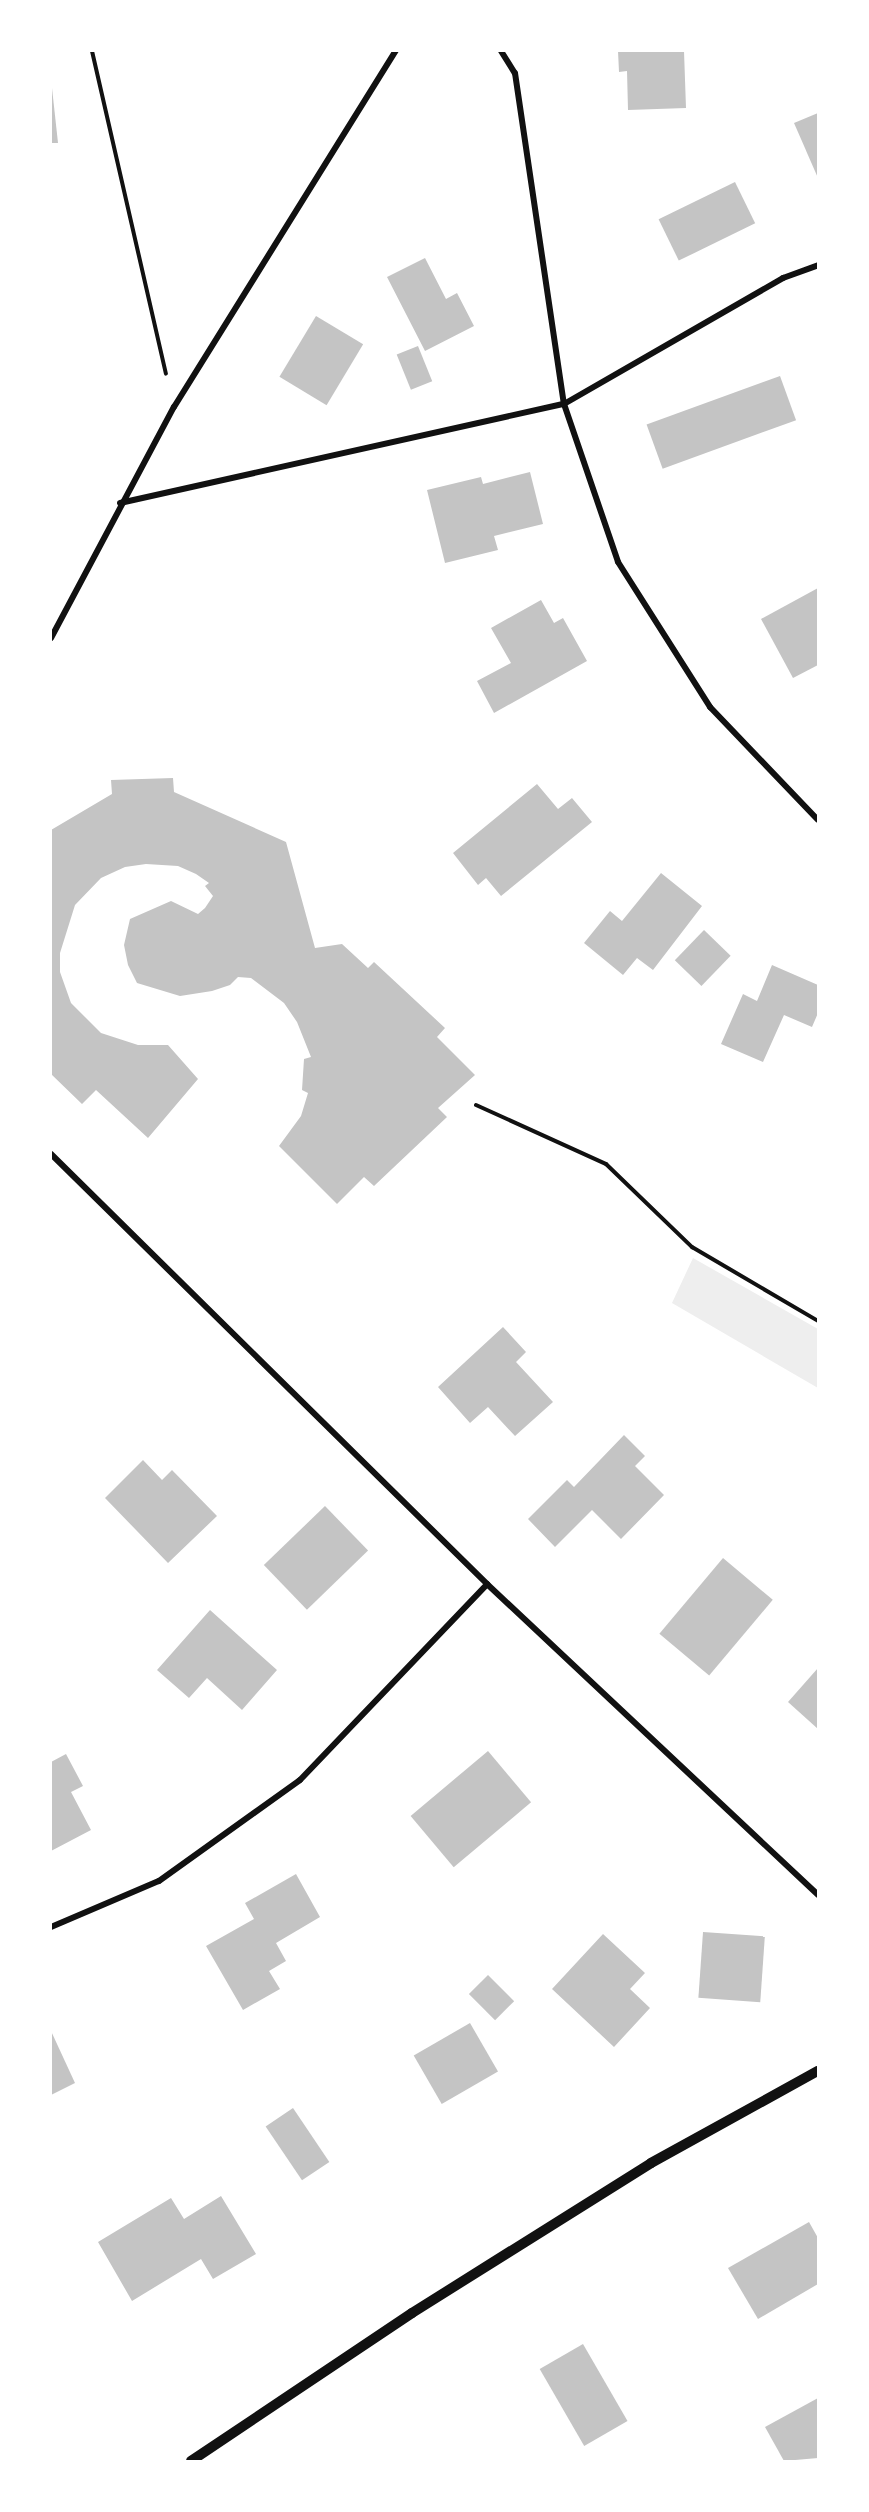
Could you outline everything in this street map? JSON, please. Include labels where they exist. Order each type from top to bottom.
[{"type":"street","points":[[51,638],[120,503],[174,407],[396,51]]},
{"type":"street","points":[[501,51],[515,74],[564,404],[618,562],[710,707],[818,820]]},
{"type":"street","points":[[120,503],[564,404],[783,278],[818,265]]},
{"type":"street","points":[[51,1154],[487,1584],[818,1895]]},
{"type":"street","points":[[51,1928],[159,1881],[300,1780],[487,1584]]},
{"type":"street","points":[[191,2461],[412,2313],[641,2169],[818,2071]]},
{"type":"path","points":[[92,51],[174,407]]},
{"type":"path","points":[[476,1105],[606,1164],[692,1248],[818,1321]]},
{"type":"shaded area","points":[[693,1258],[818,1329],[818,1388],[672,1303]]},
{"type":"building","points":[[618,51],[684,51],[686,108],[628,110],[627,71],[619,72]]},
{"type":"building","points":[[51,79],[58,143],[51,143]]},
{"type":"building","points":[[818,113],[818,178],[794,123]]},
{"type":"building","points":[[735,182],[755,223],[679,261],[659,219]]},
{"type":"building","points":[[425,258],[446,299],[457,293],[474,326],[425,351],[387,277]]},
{"type":"building","points":[[316,316],[363,344],[327,405],[279,377]]},
{"type":"building","points":[[418,346],[432,381],[411,390],[397,355]]},
{"type":"building","points":[[780,376],[796,420],[663,469],[647,425]]},
{"type":"building","points":[[530,472],[543,524],[494,536],[498,550],[445,563],[427,490],[481,477],[483,484]]},
{"type":"building","points":[[818,588],[818,665],[793,678],[761,619]]},
{"type":"building","points":[[541,600],[554,623],[563,618],[587,661],[494,713],[477,681],[511,663],[491,628]]},
{"type":"building","points":[[173,778],[174,792],[286,842],[315,948],[342,944],[368,968],[374,962],[445,1028],[437,1037],[475,1075],[438,1108],[447,1117],[374,1186],[364,1177],[337,1204],[279,1146],[301,1116],[308,1093],[302,1090],[304,1059],[311,1057],[297,1022],[284,1003],[251,978],[238,977],[230,985],[212,991],[180,996],[137,983],[128,965],[124,945],[130,919],[171,901],[198,914],[205,908],[213,896],[205,886],[209,883],[196,874],[178,866],[146,864],[125,867],[101,878],[75,905],[60,953],[60,972],[71,1003],[101,1033],[138,1045],[168,1045],[198,1079],[148,1138],[96,1090],[82,1104],[51,1074],[51,830],[112,794],[111,780]]},
{"type":"building","points":[[537,784],[558,809],[572,798],[592,822],[501,896],[486,878],[478,885],[453,853]]},
{"type":"building","points":[[661,873],[702,906],[653,970],[637,958],[623,975],[584,943],[610,911],[622,921]]},
{"type":"building","points":[[704,930],[731,956],[701,986],[675,960]]},
{"type":"building","points":[[772,965],[818,985],[818,1013],[812,1027],[784,1015],[763,1062],[721,1044],[743,994],[757,1001]]},
{"type":"building","points":[[503,1327],[526,1352],[516,1362],[553,1402],[515,1436],[488,1407],[470,1423],[438,1387]]},
{"type":"building","points":[[624,1435],[645,1456],[635,1466],[664,1495],[621,1539],[592,1510],[555,1547],[528,1519],[567,1480],[574,1487]]},
{"type":"building","points":[[143,1460],[162,1480],[172,1470],[217,1516],[168,1563],[105,1498]]},
{"type":"building","points":[[325,1506],[368,1551],[307,1610],[264,1565]]},
{"type":"building","points":[[723,1558],[773,1600],[709,1676],[659,1634]]},
{"type":"building","points":[[210,1610],[277,1670],[242,1710],[207,1678],[189,1698],[157,1670]]},
{"type":"building","points":[[818,1668],[818,1729],[788,1702]]},
{"type":"building","points":[[488,1751],[531,1802],[454,1867],[411,1816]]},
{"type":"building","points":[[66,1754],[83,1786],[71,1792],[91,1830],[51,1851],[51,1762]]},
{"type":"building","points":[[296,1874],[320,1917],[276,1943],[286,1961],[269,1971],[280,1989],[243,2010],[206,1946],[254,1919],[245,1903]]},
{"type":"building","points":[[703,1932],[765,1936],[760,2002],[698,1998]]},
{"type":"building","points":[[603,1934],[645,1973],[630,1989],[650,2008],[614,2047],[552,1989]]},
{"type":"building","points":[[488,1975],[514,2001],[495,2020],[469,1994]]},
{"type":"building","points":[[470,2023],[498,2071],[442,2104],[414,2056]]},
{"type":"building","points":[[51,2031],[75,2083],[51,2095]]},
{"type":"building","points":[[293,2108],[329,2162],[302,2180],[266,2126]]},
{"type":"building","points":[[221,2196],[256,2254],[213,2279],[201,2259],[132,2301],[98,2242],[171,2198],[184,2219]]},
{"type":"building","points":[[809,2222],[818,2238],[818,2284],[758,2319],[728,2268]]},
{"type":"building","points":[[583,2344],[627,2421],[584,2446],[540,2369]]},
{"type":"building","points":[[818,2398],[818,2458],[784,2461],[765,2427]]}]
